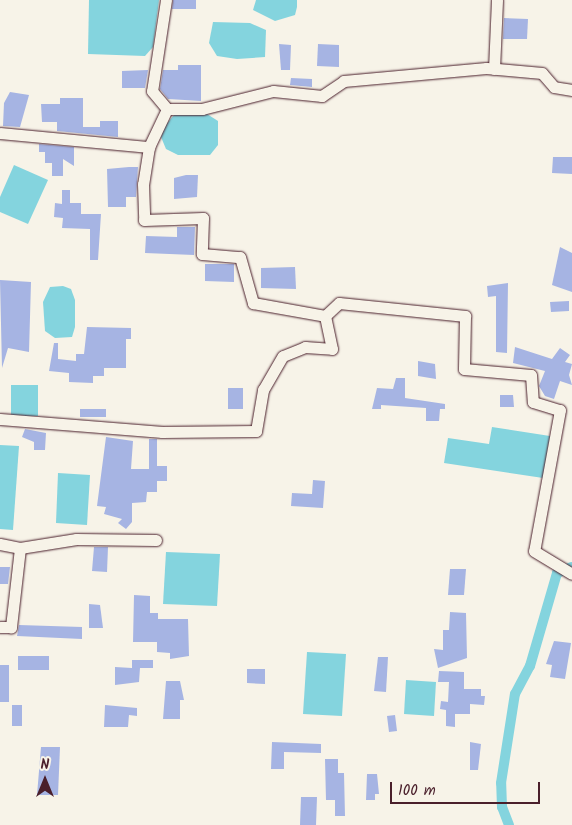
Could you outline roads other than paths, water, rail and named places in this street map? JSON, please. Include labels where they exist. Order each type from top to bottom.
[{"type":"street","points":[[166,0],[152,90],[167,109]]},
{"type":"street","points":[[494,69],[497,0]]},
{"type":"street","points":[[167,109],[202,109],[273,91],[322,96],[344,81],[494,69],[542,73],[554,86],[572,90]]},
{"type":"street","points":[[167,109],[149,146],[144,220],[203,218],[202,254],[240,257],[253,303],[326,316]]},
{"type":"street","points":[[0,133],[149,146]]},
{"type":"street","points":[[326,316],[339,303],[465,316],[464,369],[531,375],[533,402],[560,410],[534,551],[572,574]]},
{"type":"street","points":[[0,419],[162,432],[256,431],[263,390],[283,356],[304,347],[332,349],[326,316]]},
{"type":"street","points":[[0,544],[20,548],[76,538],[156,540]]},
{"type":"street","points":[[0,627],[11,627],[20,548]]},
{"type":"water","points":[[89,0],[159,0],[153,47],[145,56],[88,54]]},
{"type":"water","points":[[256,0],[297,0],[295,15],[275,21],[253,10]]},
{"type":"water","points":[[213,22],[250,23],[266,30],[265,57],[237,59],[217,56],[209,43]]},
{"type":"water","points":[[207,114],[218,121],[218,145],[210,155],[178,155],[166,149],[161,137],[164,127],[174,115]]},
{"type":"water","points":[[14,165],[48,180],[28,224],[0,212],[0,197]]},
{"type":"water","points":[[63,286],[71,289],[75,300],[75,327],[72,337],[55,338],[45,331],[43,302],[50,287]]},
{"type":"water","points":[[11,385],[38,385],[38,416],[11,416]]},
{"type":"water","points":[[492,427],[550,436],[543,478],[444,463],[448,438],[489,444]]},
{"type":"water","points":[[0,445],[19,446],[13,530],[0,529]]},
{"type":"water","points":[[58,473],[90,475],[87,525],[56,523]]},
{"type":"water","points":[[166,552],[220,554],[217,606],[163,604]]},
{"type":"water","points":[[307,652],[346,654],[342,716],[303,714]]},
{"type":"water","points":[[406,680],[436,682],[434,716],[404,714]]},
{"type":"waterway","points":[[509,825],[502,807],[501,783],[515,694],[530,666],[557,573],[572,567]]}]
